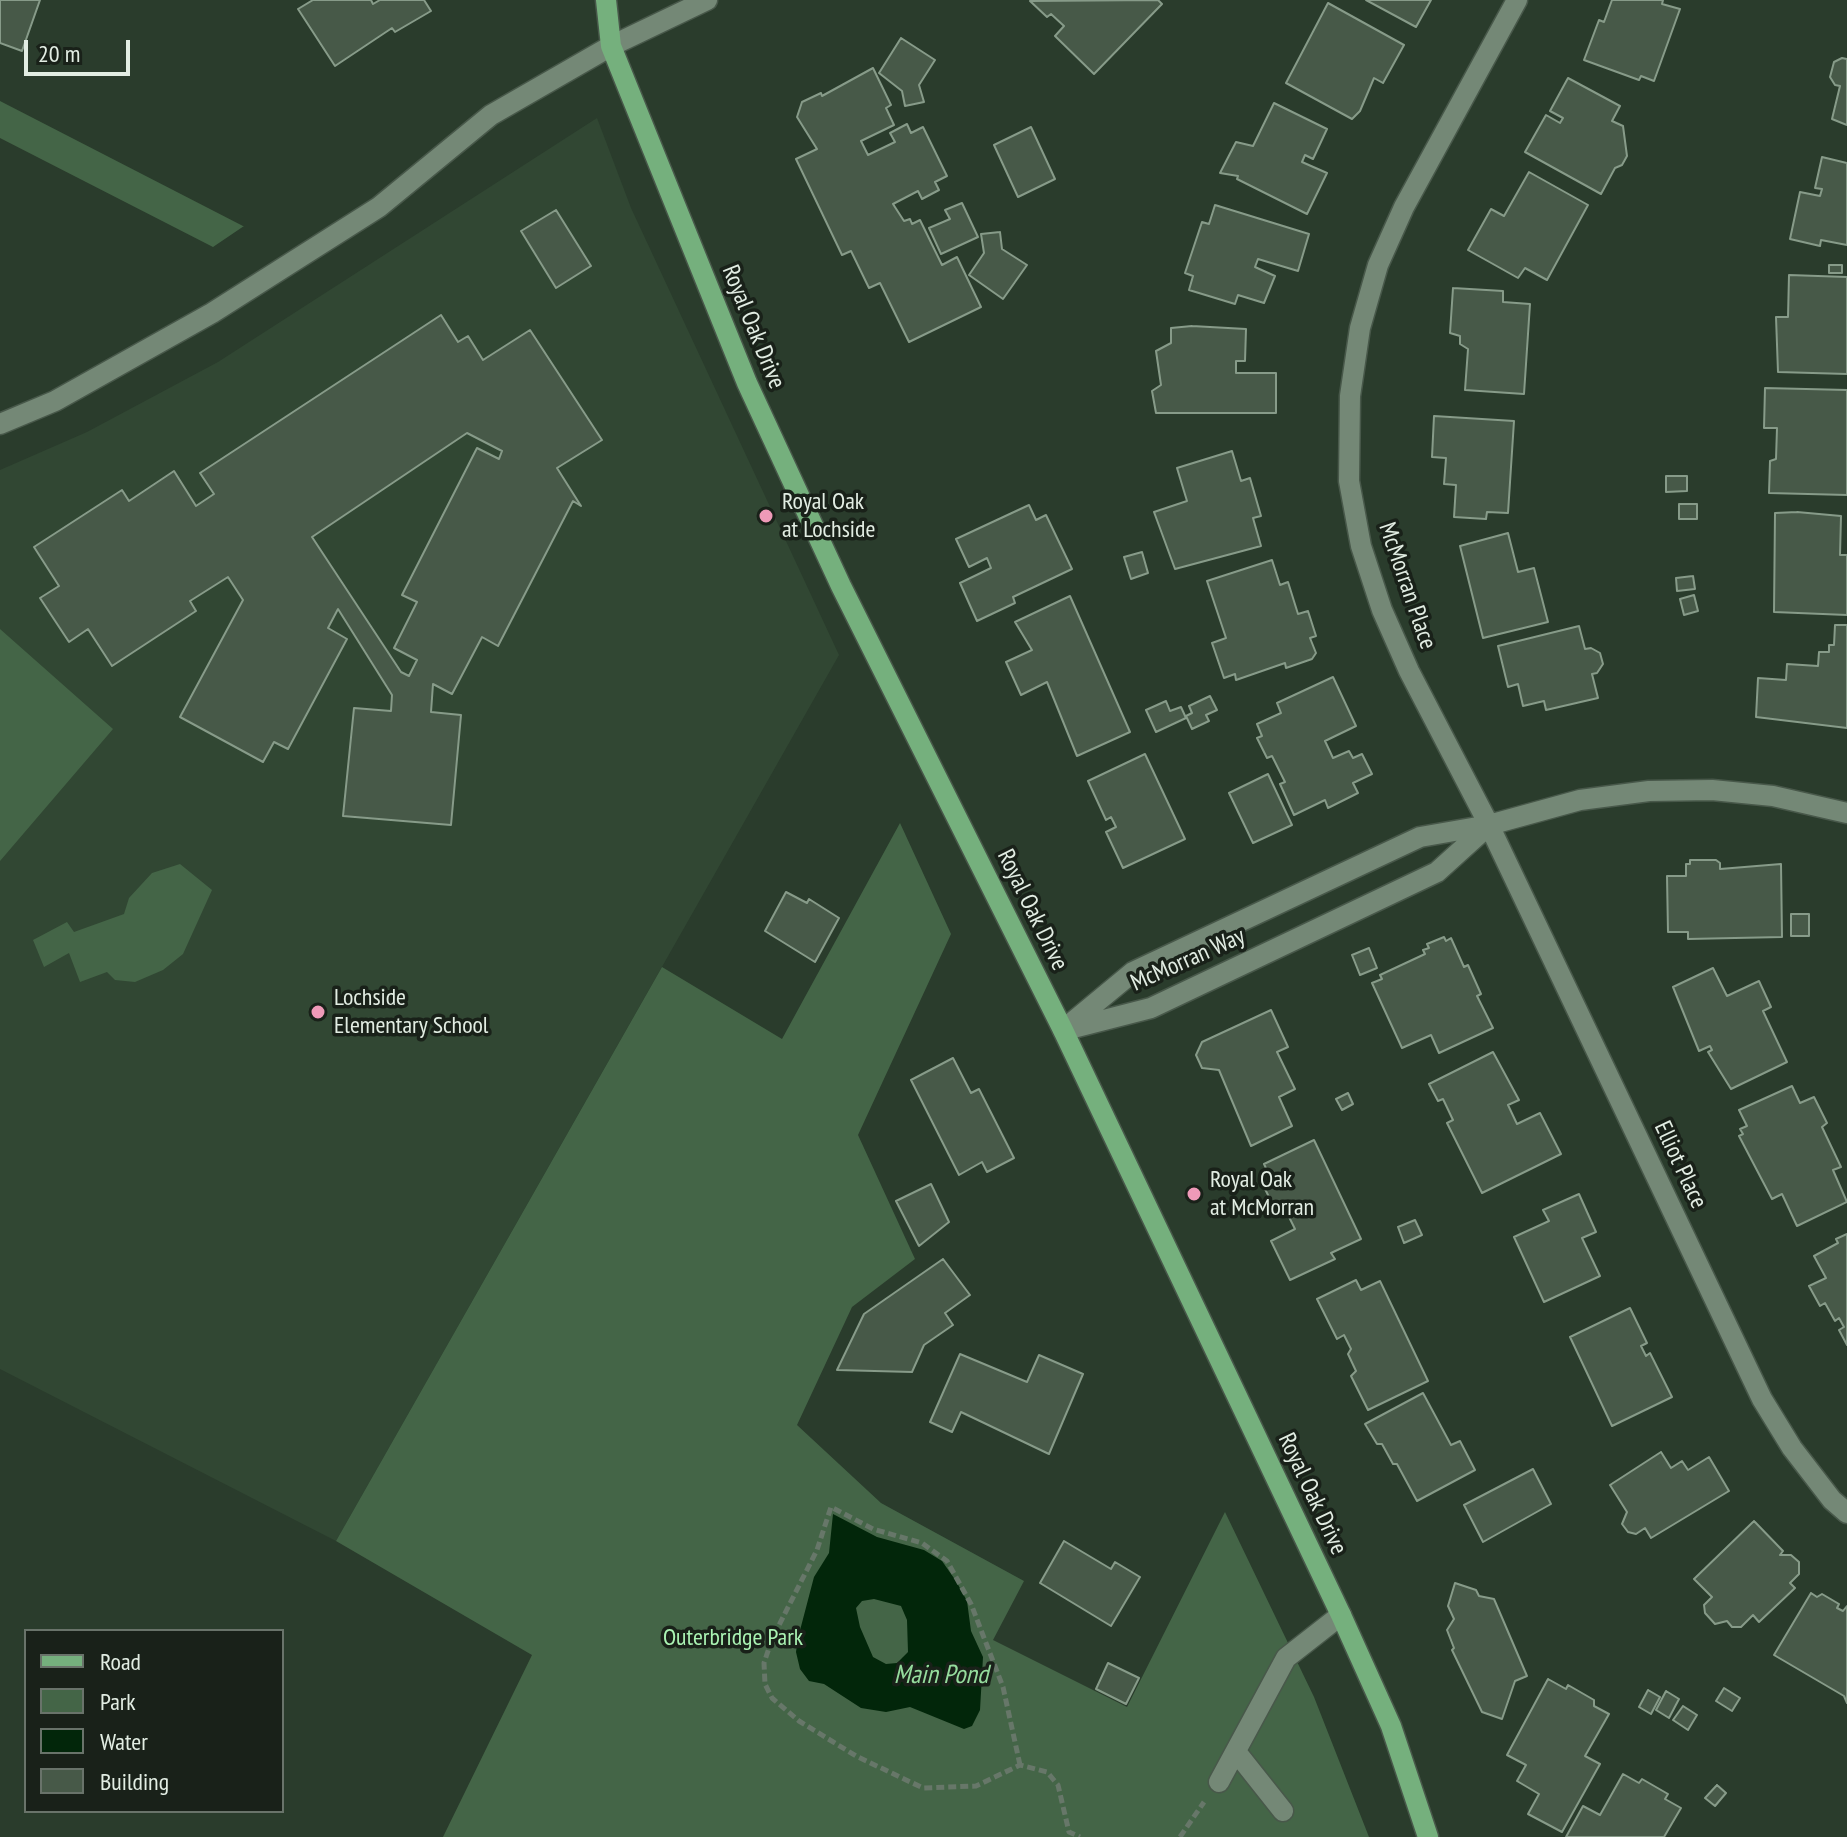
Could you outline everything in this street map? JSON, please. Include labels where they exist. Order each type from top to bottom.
[{"type":"main road","name":"Royal Oak Drive","points":[[606,0],[611,46],[747,383],[841,586],[1063,1030],[1341,1615],[1391,1726],[1428,1837]]},
{"type":"street","points":[[0,424],[55,401],[212,313],[379,207],[491,115],[611,46],[707,0]]},
{"type":"street","name":"McMorran Place","points":[[1489,825],[1409,671],[1382,610],[1361,546],[1349,481],[1350,396],[1360,328],[1378,265],[1404,207],[1517,0]]},
{"type":"street","name":"McMorran Way","points":[[1063,1030],[1133,972],[1420,837],[1489,825],[1580,800],[1649,791],[1712,790],[1773,796],[1847,813]]},
{"type":"street","name":"McMorran Way","points":[[1063,1030],[1151,1008],[1437,872],[1489,825]]},
{"type":"street","name":"Elliot Place","points":[[1489,825],[1762,1399],[1792,1448],[1832,1500],[1847,1513]]},
{"type":"street","points":[[1219,1782],[1286,1658],[1341,1615]]},
{"type":"street","points":[[1237,1753],[1283,1811]]},
{"type":"path","points":[[1020,1765],[1003,1687],[962,1585],[947,1561],[922,1543],[873,1529],[831,1507],[764,1663],[765,1684],[772,1698],[799,1721],[837,1744],[893,1776],[923,1788],[976,1786],[1020,1765],[1047,1772],[1058,1785],[1069,1832]]},
{"type":"path","points":[[1180,1837],[1219,1782]]},
{"type":"path","points":[[1063,1837],[1069,1832]]},
{"type":"path","points":[[1069,1832],[1080,1837]]},
{"type":"shaded area","name":"Lochside Elementary School","points":[[597,118],[631,208],[839,655],[336,1541],[0,1369],[0,470],[87,432],[218,362]]},
{"type":"green space","points":[[0,101],[244,226],[213,247],[0,138]]},
{"type":"green space","points":[[0,629],[113,729],[0,861]]},
{"type":"green space","name":"Outerbridge Park","points":[[900,823],[951,934],[858,1135],[915,1259],[852,1307],[797,1425],[881,1503],[1024,1581],[993,1640],[1127,1707],[1225,1512],[1314,1697],[1369,1837],[443,1837],[532,1655],[336,1541],[662,967],[782,1039]]},
{"type":"green space","points":[[180,864],[212,890],[183,954],[163,970],[135,982],[115,980],[107,972],[80,982],[69,953],[44,967],[33,940],[67,922],[74,932],[124,914],[129,898],[152,873]]},
{"type":"water","name":"Main Pond","points":[[833,1514],[877,1537],[924,1550],[942,1561],[967,1601],[971,1631],[983,1657],[980,1710],[972,1726],[964,1729],[910,1707],[886,1712],[861,1708],[824,1684],[809,1681],[800,1669],[796,1652],[798,1638],[814,1577],[829,1553]],"holes":[[[874,1599],[901,1606],[907,1620],[908,1652],[897,1663],[886,1664],[873,1657],[860,1627],[856,1608],[862,1601]]]},
{"type":"building","points":[[0,0],[40,0],[22,51],[0,43]]},
{"type":"building","points":[[313,0],[371,0],[373,4],[380,0],[424,0],[431,11],[395,32],[392,28],[335,66],[298,9]]},
{"type":"building","points":[[1158,0],[1162,4],[1094,74],[1055,36],[1064,26],[1051,14],[1047,17],[1030,1]]},
{"type":"building","points":[[1366,0],[1431,0],[1416,27]]},
{"type":"building","points":[[1612,0],[1663,0],[1662,4],[1680,9],[1654,81],[1641,76],[1639,80],[1584,60],[1599,20],[1604,22]]},
{"type":"building","points":[[1328,3],[1404,45],[1383,83],[1374,78],[1360,111],[1352,119],[1286,83]]},
{"type":"building","points":[[901,38],[935,60],[919,85],[924,102],[905,106],[902,91],[879,73]]},
{"type":"building","points":[[1847,59],[1847,125],[1832,119],[1840,86],[1835,85],[1830,77],[1834,62]]},
{"type":"building","points":[[873,68],[891,105],[886,108],[894,125],[861,141],[868,155],[895,142],[890,133],[907,124],[911,133],[923,127],[947,176],[935,182],[939,190],[922,199],[918,191],[893,204],[904,221],[910,219],[912,224],[920,220],[942,265],[957,257],[981,307],[909,342],[880,283],[869,288],[851,251],[842,255],[796,159],[817,149],[797,117],[802,102],[821,93],[822,96]]},
{"type":"building","points":[[1568,78],[1620,106],[1612,121],[1623,126],[1627,156],[1622,165],[1615,168],[1601,194],[1525,152],[1546,115],[1560,123],[1563,118],[1550,111]]},
{"type":"building","points":[[1274,103],[1327,129],[1313,159],[1305,155],[1302,162],[1327,173],[1307,214],[1237,179],[1238,176],[1220,173],[1236,142],[1253,146]]},
{"type":"building","points":[[1031,127],[1055,179],[1018,197],[994,145]]},
{"type":"building","points":[[1822,157],[1847,163],[1847,245],[1821,240],[1820,246],[1790,239],[1800,192],[1820,196],[1822,189],[1815,188]]},
{"type":"building","points":[[1529,172],[1588,205],[1547,280],[1525,268],[1518,278],[1468,250],[1491,209],[1504,216]]},
{"type":"building","points":[[962,203],[978,237],[941,254],[929,228],[950,219],[945,210]]},
{"type":"building","points":[[1215,205],[1309,234],[1298,271],[1258,259],[1255,267],[1275,276],[1264,303],[1238,295],[1235,304],[1189,290],[1193,276],[1185,273],[1202,222],[1209,224]]},
{"type":"building","points":[[556,210],[591,266],[556,288],[521,231]]},
{"type":"building","points":[[1000,232],[1002,249],[1027,265],[1003,299],[969,275],[984,253],[981,234]]},
{"type":"building","points":[[1829,265],[1842,265],[1842,273],[1829,273]]},
{"type":"building","points":[[1789,275],[1847,277],[1847,374],[1778,372],[1776,317],[1788,317]]},
{"type":"building","points":[[1453,288],[1503,291],[1503,302],[1530,304],[1524,394],[1465,390],[1468,349],[1460,344],[1460,336],[1450,333]]},
{"type":"building","points":[[441,315],[458,342],[468,336],[483,360],[530,330],[602,440],[557,468],[581,506],[573,501],[498,646],[482,637],[452,694],[433,684],[431,712],[461,715],[451,825],[343,816],[354,708],[391,711],[392,695],[338,609],[328,628],[347,639],[288,749],[274,742],[263,762],[180,717],[243,600],[228,577],[190,601],[196,611],[112,666],[88,629],[69,642],[40,598],[59,586],[34,547],[122,490],[129,501],[174,471],[196,506],[214,494],[200,473]],"holes":[[[467,433],[502,451],[499,459],[477,448],[402,595],[417,602],[394,648],[417,660],[409,676],[401,672],[312,537]]]},
{"type":"building","points":[[1171,328],[1246,329],[1245,361],[1236,361],[1236,373],[1276,373],[1276,413],[1156,413],[1152,391],[1161,385],[1156,351],[1171,343]]},
{"type":"building","points":[[1765,388],[1847,390],[1847,495],[1769,493],[1770,461],[1776,459],[1777,428],[1764,428]]},
{"type":"building","points":[[1434,416],[1514,421],[1508,513],[1487,512],[1486,519],[1454,517],[1456,485],[1444,484],[1446,458],[1432,457]]},
{"type":"building","points":[[1232,451],[1241,481],[1250,478],[1261,516],[1253,518],[1261,546],[1175,569],[1154,512],[1187,501],[1177,468]]},
{"type":"building","points":[[1666,476],[1687,476],[1687,491],[1666,492]]},
{"type":"building","points":[[1679,504],[1697,504],[1697,519],[1679,519]]},
{"type":"building","points":[[1029,505],[1036,520],[1046,515],[1072,569],[1013,597],[1015,603],[977,621],[960,583],[991,568],[987,558],[969,567],[956,539]]},
{"type":"building","points":[[1775,513],[1841,516],[1840,555],[1847,555],[1847,615],[1774,612]]},
{"type":"building","points":[[1508,533],[1518,572],[1534,568],[1548,622],[1483,638],[1460,546]]},
{"type":"building","points":[[1142,552],[1148,573],[1131,579],[1124,557]]},
{"type":"building","points":[[1272,560],[1280,585],[1288,582],[1298,614],[1308,611],[1316,636],[1310,638],[1316,653],[1312,659],[1286,668],[1285,663],[1236,680],[1235,674],[1224,678],[1212,643],[1226,638],[1207,581]]},
{"type":"building","points":[[1693,576],[1695,589],[1677,591],[1676,578]]},
{"type":"building","points":[[1694,595],[1698,611],[1684,615],[1680,599]]},
{"type":"building","points":[[1070,596],[1130,732],[1077,756],[1047,682],[1021,695],[1006,662],[1032,650],[1015,622]]},
{"type":"building","points":[[1835,625],[1847,625],[1847,728],[1756,717],[1758,678],[1786,680],[1787,664],[1818,666],[1819,652],[1829,652],[1829,645],[1834,645]]},
{"type":"building","points":[[1579,626],[1585,649],[1591,648],[1600,653],[1603,664],[1597,673],[1592,674],[1598,698],[1546,710],[1544,701],[1523,706],[1518,684],[1508,687],[1498,646]]},
{"type":"building","points":[[1333,677],[1356,726],[1325,741],[1333,758],[1349,751],[1353,758],[1362,754],[1372,774],[1353,783],[1358,793],[1328,808],[1325,800],[1294,815],[1280,784],[1285,782],[1272,756],[1267,758],[1257,738],[1262,736],[1257,724],[1281,713],[1277,703]]},
{"type":"building","points":[[1210,696],[1217,710],[1206,715],[1209,721],[1192,729],[1186,716],[1192,713],[1189,706]]},
{"type":"building","points":[[1166,701],[1170,711],[1181,707],[1186,718],[1156,732],[1146,710]]},
{"type":"building","points":[[1145,754],[1185,839],[1123,868],[1106,832],[1116,827],[1111,817],[1106,820],[1088,781]]},
{"type":"building","points":[[1268,774],[1292,825],[1253,843],[1229,793]]},
{"type":"building","points":[[1690,860],[1716,860],[1720,863],[1720,869],[1781,864],[1782,937],[1688,939],[1688,932],[1668,932],[1667,876],[1686,876],[1686,864],[1690,864]]},
{"type":"building","points":[[786,892],[807,903],[809,899],[839,918],[815,962],[765,931]]},
{"type":"building","points":[[1791,914],[1809,914],[1809,936],[1791,936]]},
{"type":"building","points":[[1444,937],[1446,941],[1451,938],[1464,967],[1468,965],[1481,994],[1477,996],[1493,1028],[1439,1053],[1431,1035],[1402,1048],[1372,983],[1382,979],[1380,975],[1425,954],[1423,950],[1429,948],[1427,944]]},
{"type":"building","points":[[1369,948],[1377,968],[1360,975],[1352,955]]},
{"type":"building","points":[[1713,968],[1727,996],[1759,981],[1771,1007],[1763,1011],[1787,1062],[1731,1089],[1708,1052],[1712,1050],[1710,1046],[1699,1051],[1673,987]]},
{"type":"building","points":[[1271,1010],[1288,1047],[1277,1052],[1295,1089],[1279,1097],[1292,1126],[1251,1146],[1219,1070],[1202,1068],[1196,1055],[1202,1042]]},
{"type":"building","points":[[1493,1052],[1519,1100],[1508,1105],[1517,1124],[1540,1113],[1561,1154],[1482,1193],[1447,1123],[1453,1120],[1443,1099],[1438,1101],[1429,1084]]},
{"type":"building","points":[[953,1058],[971,1093],[979,1089],[1014,1158],[987,1172],[982,1162],[959,1175],[911,1080]]},
{"type":"building","points":[[1792,1086],[1800,1103],[1814,1097],[1827,1123],[1822,1127],[1841,1167],[1833,1170],[1847,1202],[1797,1226],[1782,1194],[1772,1199],[1739,1136],[1743,1134],[1740,1129],[1747,1126],[1739,1110]]},
{"type":"building","points":[[1348,1093],[1353,1104],[1342,1110],[1336,1099]]},
{"type":"building","points":[[1314,1140],[1361,1239],[1331,1253],[1335,1259],[1290,1280],[1271,1241],[1295,1229],[1286,1211],[1278,1215],[1263,1185],[1272,1181],[1264,1164]]},
{"type":"building","points":[[931,1184],[949,1222],[919,1246],[896,1201]]},
{"type":"building","points":[[1579,1194],[1596,1232],[1582,1238],[1600,1276],[1544,1302],[1514,1237],[1549,1221],[1543,1210]]},
{"type":"building","points":[[1415,1220],[1422,1235],[1404,1243],[1398,1227]]},
{"type":"building","points":[[1847,1234],[1847,1345],[1839,1330],[1844,1327],[1839,1318],[1835,1321],[1825,1303],[1820,1306],[1809,1286],[1826,1278],[1814,1256],[1838,1243],[1836,1239]]},
{"type":"building","points":[[943,1259],[970,1295],[945,1313],[953,1325],[924,1345],[912,1372],[837,1370],[864,1314]]},
{"type":"building","points":[[1356,1280],[1361,1290],[1380,1281],[1428,1381],[1368,1410],[1351,1376],[1356,1371],[1348,1354],[1351,1349],[1344,1335],[1337,1339],[1317,1299]]},
{"type":"building","points":[[1630,1308],[1647,1343],[1641,1346],[1646,1356],[1650,1353],[1672,1397],[1612,1426],[1570,1337]]},
{"type":"building","points":[[960,1354],[1027,1382],[1039,1355],[1083,1374],[1049,1454],[961,1412],[952,1432],[930,1422]]},
{"type":"building","points":[[1423,1393],[1451,1445],[1460,1441],[1475,1470],[1417,1501],[1397,1464],[1393,1464],[1382,1444],[1377,1444],[1365,1424]]},
{"type":"building","points":[[1661,1452],[1671,1468],[1682,1461],[1688,1470],[1709,1457],[1729,1491],[1651,1538],[1645,1528],[1636,1534],[1628,1532],[1622,1524],[1627,1512],[1610,1485]]},
{"type":"building","points":[[1533,1469],[1551,1504],[1483,1542],[1464,1505]]},
{"type":"building","points":[[1754,1521],[1783,1551],[1780,1555],[1791,1555],[1799,1562],[1799,1574],[1790,1583],[1795,1588],[1759,1622],[1753,1615],[1741,1627],[1732,1627],[1727,1621],[1715,1624],[1705,1613],[1704,1605],[1712,1597],[1694,1579]]},
{"type":"building","points":[[1064,1541],[1111,1569],[1115,1562],[1140,1577],[1111,1626],[1040,1583]]},
{"type":"building","points":[[1455,1583],[1476,1590],[1479,1596],[1494,1599],[1527,1676],[1515,1681],[1502,1719],[1482,1712],[1452,1650],[1454,1648],[1447,1630],[1454,1619],[1448,1606]]},
{"type":"building","points":[[1811,1593],[1817,1597],[1822,1594],[1839,1604],[1837,1608],[1843,1611],[1847,1606],[1847,1703],[1844,1696],[1774,1655]]},
{"type":"building","points":[[1108,1663],[1139,1678],[1126,1704],[1096,1689]]},
{"type":"building","points":[[1548,1679],[1566,1689],[1568,1685],[1594,1700],[1594,1706],[1609,1714],[1585,1756],[1600,1764],[1562,1832],[1528,1814],[1539,1794],[1517,1781],[1526,1765],[1507,1755]]},
{"type":"building","points":[[1724,1688],[1740,1698],[1732,1711],[1716,1701]]},
{"type":"building","points":[[1648,1690],[1660,1697],[1651,1714],[1639,1707]]},
{"type":"building","points":[[1666,1691],[1679,1699],[1669,1718],[1656,1710]]},
{"type":"building","points":[[1683,1706],[1697,1715],[1688,1730],[1673,1720]]},
{"type":"building","points":[[1623,1774],[1639,1783],[1642,1779],[1668,1794],[1665,1799],[1681,1808],[1664,1837],[1566,1837],[1583,1806],[1600,1815]]},
{"type":"building","points":[[1717,1785],[1726,1793],[1715,1806],[1705,1798]]},
{"type":"place","name":"Royal Oak at Lochside","points":[[766,516]]},
{"type":"place","name":"Lochside Elementary School","points":[[318,1012]]},
{"type":"place","name":"Royal Oak at McMorran","points":[[1194,1194]]}]
